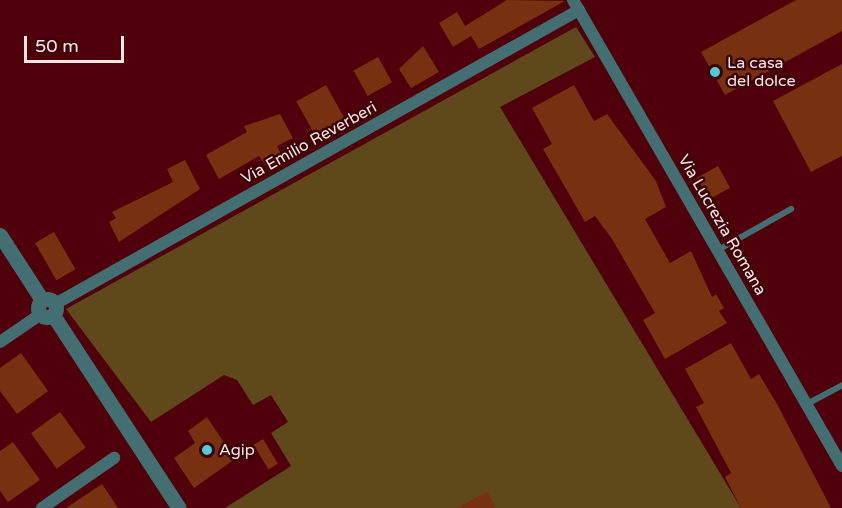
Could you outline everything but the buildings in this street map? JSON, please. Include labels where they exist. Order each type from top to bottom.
[{"type":"street","name":"Via Lucrezia Romana","points":[[576,5],[842,466]]},
{"type":"street","name":"Via Emilio Reverberi","points":[[0,342],[48,308],[576,5]]},
{"type":"street","points":[[1,236],[179,508]]},
{"type":"street","points":[[42,508],[114,458]]},
{"type":"lane","points":[[718,250],[791,209]]},
{"type":"lane","points":[[807,405],[842,386]]},
{"type":"shaded area","points":[[576,27],[595,57],[500,107],[741,508],[225,508],[291,466],[271,433],[288,422],[271,395],[253,405],[237,380],[224,375],[151,422],[66,309]]},
{"type":"place","name":"La casa del dolce","points":[[715,72]]},
{"type":"place","name":"Agip","points":[[207,450]]}]
